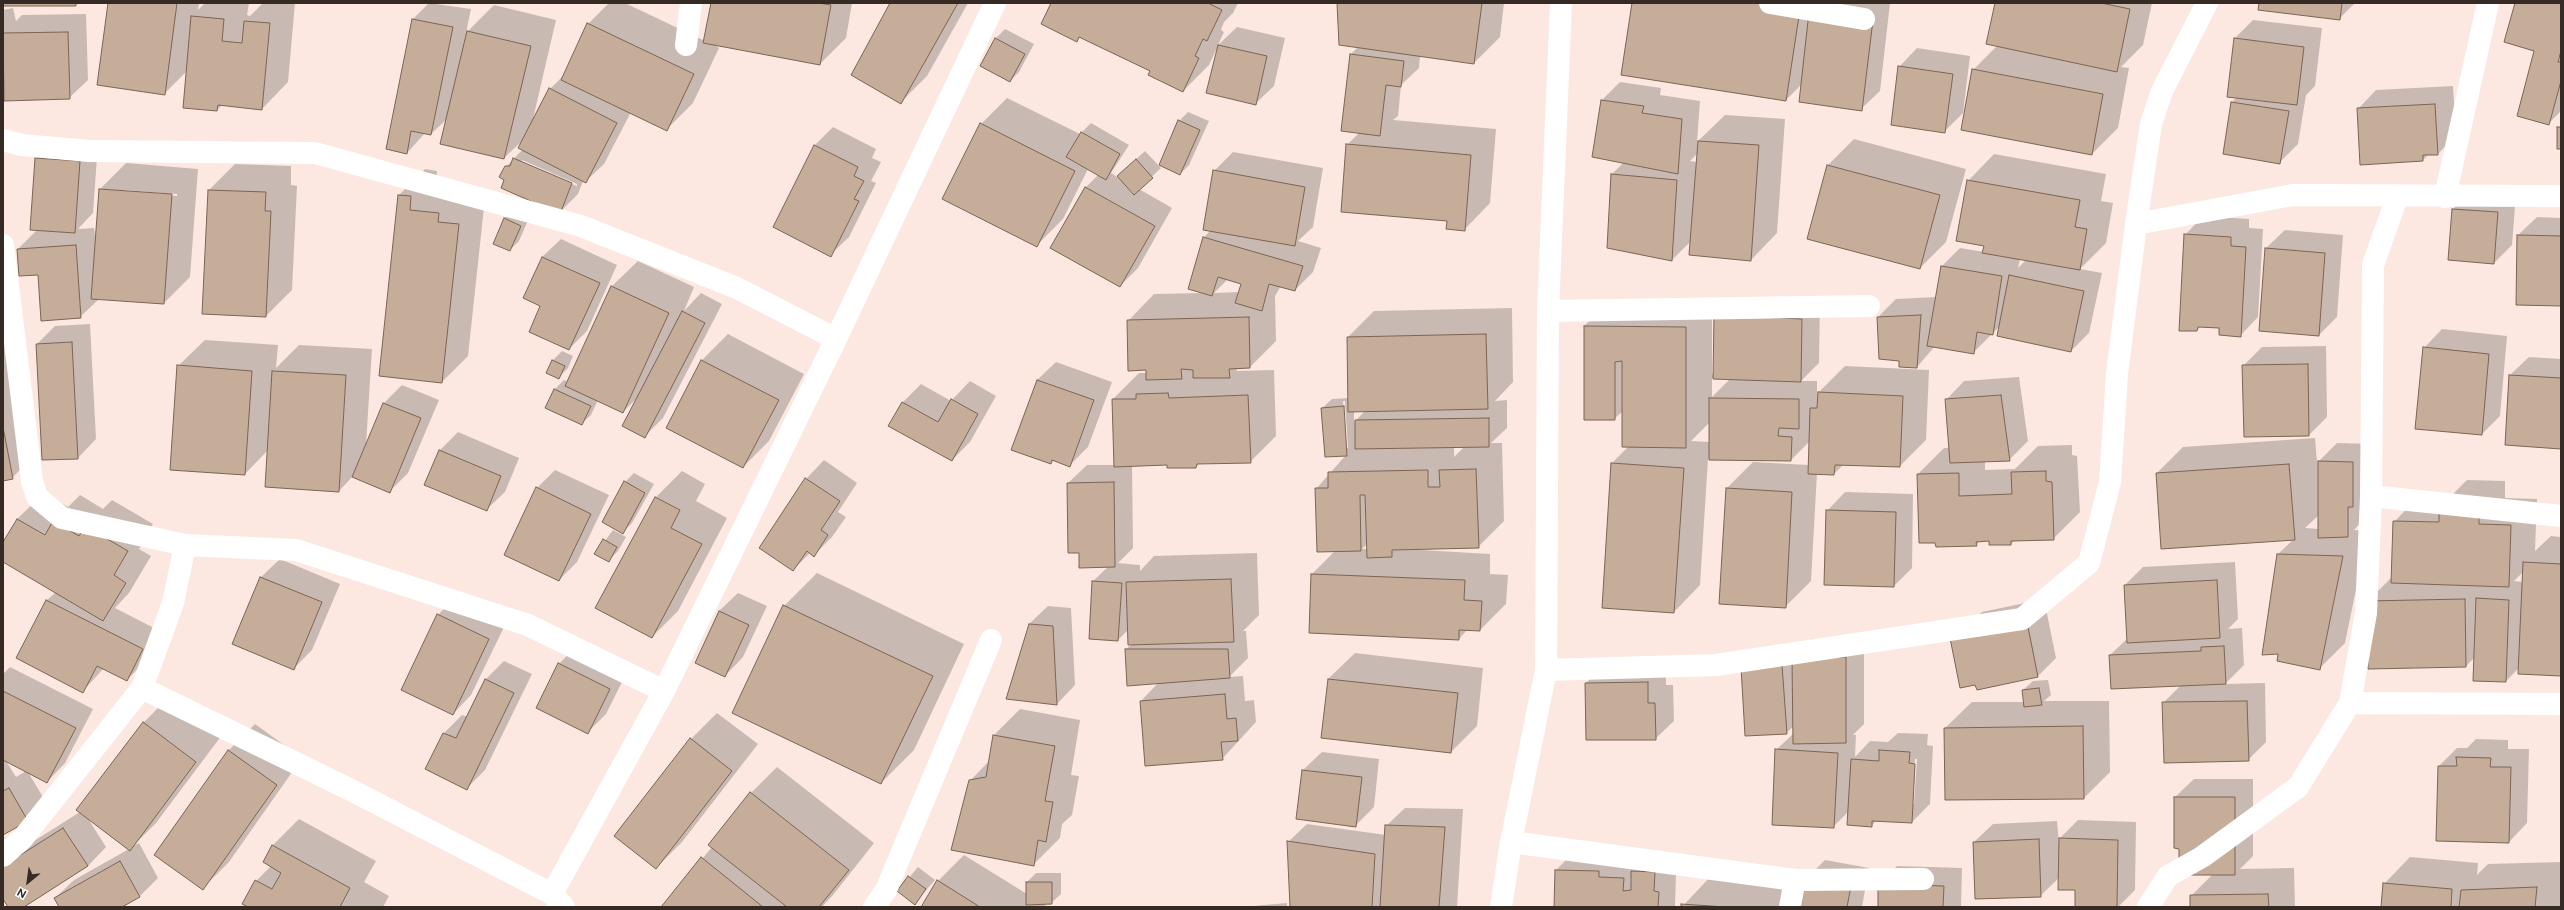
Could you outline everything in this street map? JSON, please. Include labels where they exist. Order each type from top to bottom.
[{"type":"street","points":[[686,45],[691,3]]},
{"type":"street","points":[[142,688],[349,789],[558,900],[664,690],[836,339],[995,3]]},
{"type":"street","points":[[1501,907],[1511,842],[1546,670],[1548,310],[1561,3]]},
{"type":"street","points":[[1770,3],[1864,19]]},
{"type":"street","points":[[1546,670],[1716,665],[2022,619],[2089,562],[2110,482],[2117,374],[2136,224],[2151,124],[2162,91],[2207,3]]},
{"type":"street","points":[[2445,196],[2488,3]]},
{"type":"street","points":[[3,140],[22,146],[89,151],[316,153],[581,226],[737,288],[836,339]]},
{"type":"street","points":[[2136,224],[2293,195],[2398,197],[2561,196]]},
{"type":"street","points":[[2148,907],[2168,876],[2202,858],[2298,787],[2350,703],[2366,613],[2370,496],[2373,265],[2398,197]]},
{"type":"street","points":[[3,245],[32,481],[37,497],[62,518],[185,545],[296,550],[528,625],[664,690]]},
{"type":"street","points":[[1548,310],[1868,306]]},
{"type":"street","points":[[2370,496],[2561,516]]},
{"type":"street","points":[[3,856],[24,838],[142,688],[173,603],[185,545]]},
{"type":"street","points":[[874,907],[886,890],[991,640]]},
{"type":"street","points":[[2350,703],[2561,704]]},
{"type":"street","points":[[1511,842],[1795,880],[1923,878]]},
{"type":"street","points":[[1790,907],[1795,880]]},
{"type":"building","points":[[3,3],[76,3],[76,6],[3,6]]},
{"type":"building","points":[[108,3],[177,3],[165,95],[97,85]]},
{"type":"building","points":[[711,3],[819,3],[831,5],[820,65],[703,43]]},
{"type":"building","points":[[890,3],[958,3],[901,104],[851,75]]},
{"type":"building","points":[[1051,3],[1208,3],[1222,10],[1207,41],[1203,39],[1195,56],[1199,58],[1183,92],[1148,75],[1150,71],[1079,37],[1077,42],[1041,24]]},
{"type":"building","points":[[1337,3],[1482,3],[1474,64],[1339,45]]},
{"type":"building","points":[[1632,3],[1801,3],[1786,101],[1621,75]]},
{"type":"building","points":[[1995,3],[2101,3],[2130,9],[2117,72],[1986,44]]},
{"type":"building","points":[[2259,3],[2342,3],[2340,20],[2258,10]]},
{"type":"building","points":[[2515,3],[2561,3],[2561,51],[2558,62],[2561,62],[2561,81],[2549,125],[2517,116],[2534,51],[2504,42]]},
{"type":"building","points":[[1809,12],[1873,20],[1862,111],[1799,102]]},
{"type":"building","points":[[191,16],[224,19],[222,41],[242,43],[244,21],[270,23],[262,110],[218,105],[217,111],[183,108]]},
{"type":"building","points":[[412,19],[453,27],[431,135],[411,131],[407,154],[386,149]]},
{"type":"building","points":[[587,23],[694,74],[667,131],[561,80]]},
{"type":"building","points":[[467,31],[531,46],[504,159],[440,144]]},
{"type":"building","points":[[68,32],[70,99],[4,101],[3,33]]},
{"type":"building","points":[[995,38],[1025,54],[1010,82],[980,66]]},
{"type":"building","points":[[2234,38],[2304,47],[2297,105],[2227,97]]},
{"type":"building","points":[[1218,45],[1267,56],[1256,105],[1206,93]]},
{"type":"building","points":[[1350,54],[1404,61],[1401,87],[1386,85],[1380,136],[1341,131]]},
{"type":"building","points":[[1898,66],[1953,74],[1945,133],[1891,125]]},
{"type":"building","points":[[1972,69],[2103,94],[2092,155],[1961,130]]},
{"type":"building","points":[[549,88],[617,123],[586,183],[518,148]]},
{"type":"building","points":[[1601,100],[1644,106],[1642,113],[1682,119],[1678,174],[1592,157]]},
{"type":"building","points":[[2231,102],[2289,111],[2280,164],[2223,154]]},
{"type":"building","points":[[2435,104],[2438,155],[2423,155],[2423,161],[2360,165],[2357,108]]},
{"type":"building","points":[[1178,120],[1200,130],[1180,175],[1159,165]]},
{"type":"building","points":[[980,123],[1075,171],[1037,247],[942,199]]},
{"type":"building","points":[[2557,127],[2561,127],[2561,149],[2557,149]]},
{"type":"building","points":[[1081,132],[1120,154],[1106,180],[1066,157]]},
{"type":"building","points":[[1698,141],[1759,145],[1751,261],[1689,255]]},
{"type":"building","points":[[1346,144],[1471,155],[1465,231],[1446,229],[1447,221],[1341,212]]},
{"type":"building","points":[[814,145],[858,167],[854,176],[864,181],[854,199],[859,201],[831,257],[773,227]]},
{"type":"building","points":[[35,158],[80,161],[75,233],[30,230]]},
{"type":"building","points":[[513,158],[572,183],[560,214],[501,188],[504,180],[499,177],[505,166],[510,166]]},
{"type":"building","points":[[1136,159],[1153,178],[1134,195],[1117,176]]},
{"type":"building","points":[[1827,165],[1940,195],[1920,269],[1807,239]]},
{"type":"building","points":[[1213,170],[1305,187],[1295,246],[1203,230]]},
{"type":"building","points":[[1611,174],[1677,180],[1672,261],[1607,248]]},
{"type":"building","points":[[1967,180],[2080,200],[2075,227],[2087,229],[2080,270],[1982,253],[1984,246],[1956,241]]},
{"type":"building","points":[[1085,187],[1155,226],[1120,287],[1050,248]]},
{"type":"building","points":[[99,189],[172,194],[164,304],[91,299]]},
{"type":"building","points":[[208,190],[266,192],[265,211],[271,211],[266,317],[202,314]]},
{"type":"building","points":[[398,195],[411,196],[410,210],[439,213],[438,222],[459,224],[442,383],[379,376]]},
{"type":"building","points":[[2452,209],[2498,212],[2494,264],[2448,260]]},
{"type":"building","points":[[504,218],[521,226],[510,251],[493,244]]},
{"type":"building","points":[[2184,234],[2231,237],[2231,246],[2246,247],[2241,337],[2219,335],[2219,328],[2198,327],[2197,331],[2179,331]]},
{"type":"building","points":[[2517,235],[2561,236],[2561,306],[2516,305]]},
{"type":"building","points":[[1203,237],[1303,266],[1295,291],[1269,284],[1262,311],[1235,303],[1241,284],[1218,277],[1212,296],[1188,289]]},
{"type":"building","points":[[76,245],[81,318],[41,321],[38,275],[19,276],[17,249]]},
{"type":"building","points":[[2265,248],[2325,253],[2319,336],[2259,331]]},
{"type":"building","points":[[542,257],[600,283],[569,350],[529,332],[540,306],[523,298]]},
{"type":"building","points":[[1941,266],[2002,276],[1993,335],[1977,332],[1974,354],[1927,346]]},
{"type":"building","points":[[2009,275],[2084,291],[2071,352],[1997,336]]},
{"type":"building","points":[[611,286],[669,313],[623,413],[565,386]]},
{"type":"building","points":[[682,311],[705,323],[645,438],[622,426]]},
{"type":"building","points":[[1714,315],[1802,319],[1801,382],[1713,379]]},
{"type":"building","points":[[1921,315],[1917,368],[1899,367],[1899,361],[1879,359],[1877,317]]},
{"type":"building","points":[[1249,317],[1250,368],[1229,369],[1230,378],[1193,378],[1193,370],[1181,369],[1182,379],[1146,380],[1146,370],[1128,371],[1127,320]]},
{"type":"building","points":[[1584,326],[1686,327],[1686,448],[1622,447],[1622,361],[1615,362],[1615,420],[1584,420]]},
{"type":"building","points":[[1486,334],[1488,409],[1348,412],[1347,337]]},
{"type":"building","points":[[72,342],[78,459],[42,460],[36,344]]},
{"type":"building","points":[[2423,347],[2489,354],[2482,435],[2415,429]]},
{"type":"building","points":[[552,360],[565,366],[559,379],[546,373]]},
{"type":"building","points":[[701,360],[779,400],[743,468],[666,428]]},
{"type":"building","points":[[2308,364],[2309,436],[2244,437],[2242,365]]},
{"type":"building","points":[[177,365],[252,371],[245,475],[170,470]]},
{"type":"building","points":[[272,371],[346,375],[339,492],[265,487]]},
{"type":"building","points":[[2509,375],[2561,378],[2561,449],[2505,445]]},
{"type":"building","points":[[1037,380],[1094,400],[1070,467],[1052,460],[1051,464],[1011,450]]},
{"type":"building","points":[[554,389],[591,406],[582,425],[545,408]]},
{"type":"building","points":[[1818,392],[1903,396],[1900,467],[1835,465],[1834,475],[1808,474],[1810,408],[1817,408]]},
{"type":"building","points":[[1168,393],[1169,398],[1248,395],[1251,463],[1197,464],[1196,468],[1167,468],[1167,465],[1114,467],[1112,399],[1136,399],[1136,394]]},
{"type":"building","points":[[2001,395],[2010,461],[1950,463],[1945,399]]},
{"type":"building","points":[[1709,398],[1799,399],[1799,429],[1779,428],[1778,436],[1792,437],[1791,461],[1709,460]]},
{"type":"building","points":[[951,399],[978,414],[952,461],[888,426],[902,402],[938,422]]},
{"type":"building","points":[[383,403],[421,418],[390,493],[352,477]]},
{"type":"building","points":[[1344,406],[1347,456],[1325,457],[1321,408]]},
{"type":"building","points":[[1489,418],[1489,447],[1355,449],[1355,420]]},
{"type":"building","points":[[3,427],[13,479],[3,481]]},
{"type":"building","points":[[439,450],[501,476],[487,511],[424,485]]},
{"type":"building","points":[[2318,461],[2353,462],[2353,507],[2348,507],[2348,537],[2318,538]]},
{"type":"building","points":[[1611,463],[1684,468],[1674,613],[1602,608]]},
{"type":"building","points":[[2289,464],[2295,540],[2161,549],[2156,473]]},
{"type":"building","points":[[1476,469],[1479,548],[1392,550],[1392,557],[1367,558],[1365,495],[1360,495],[1361,551],[1317,552],[1315,488],[1328,488],[1328,472],[1428,470],[1428,487],[1440,487],[1439,470]]},
{"type":"building","points":[[2046,471],[2046,481],[2052,482],[2054,540],[2011,541],[2011,545],[1989,545],[1989,541],[1976,542],[1977,546],[1936,547],[1935,543],[1919,543],[1917,474],[1959,473],[1959,496],[2012,494],[2011,472]]},
{"type":"building","points":[[805,478],[840,501],[821,530],[828,535],[814,557],[807,551],[793,571],[759,548]]},
{"type":"building","points":[[624,481],[645,493],[623,534],[602,522]]},
{"type":"building","points":[[1114,482],[1115,567],[1079,568],[1079,553],[1068,553],[1067,483]]},
{"type":"building","points":[[536,487],[591,514],[559,581],[504,555]]},
{"type":"building","points":[[1726,488],[1792,492],[1786,608],[1719,604]]},
{"type":"building","points":[[655,497],[680,510],[671,528],[702,544],[652,638],[595,608]]},
{"type":"building","points":[[2439,506],[2479,507],[2479,524],[2511,525],[2509,587],[2391,583],[2393,521],[2439,522]]},
{"type":"building","points":[[1826,510],[1896,512],[1894,587],[1824,585]]},
{"type":"building","points":[[17,519],[45,535],[53,521],[79,536],[85,526],[128,551],[114,575],[126,583],[103,621],[3,562],[3,542]]},
{"type":"building","points":[[603,539],[617,547],[609,562],[594,554]]},
{"type":"building","points":[[2277,554],[2343,556],[2320,670],[2277,661],[2278,654],[2262,655]]},
{"type":"building","points":[[2523,562],[2561,564],[2561,676],[2518,674]]},
{"type":"building","points":[[1311,574],[1465,580],[1464,600],[1482,601],[1480,631],[1459,630],[1459,640],[1309,633]]},
{"type":"building","points":[[260,577],[322,602],[294,670],[232,644]]},
{"type":"building","points":[[1231,579],[1234,642],[1128,645],[1126,582]]},
{"type":"building","points":[[2217,580],[2220,638],[2127,643],[2124,585]]},
{"type":"building","points":[[1092,581],[1122,583],[1118,641],[1089,639]]},
{"type":"building","points":[[2476,598],[2509,600],[2506,682],[2473,681]]},
{"type":"building","points":[[2465,599],[2466,667],[2368,669],[2366,601]]},
{"type":"building","points":[[46,600],[143,649],[127,681],[97,666],[83,693],[16,658]]},
{"type":"building","points":[[783,605],[933,676],[881,784],[732,713]]},
{"type":"building","points":[[719,611],[749,625],[725,677],[695,663]]},
{"type":"building","points":[[437,614],[489,639],[453,715],[401,690]]},
{"type":"building","points":[[2026,617],[2038,677],[1977,690],[1975,685],[1960,688],[1950,638]]},
{"type":"building","points":[[1029,624],[1053,626],[1057,705],[1006,699]]},
{"type":"building","points":[[2224,646],[2226,684],[2111,689],[2109,655],[2201,651],[2201,647]]},
{"type":"building","points":[[1125,649],[1228,649],[1230,678],[1127,686]]},
{"type":"building","points":[[1792,657],[1846,657],[1846,743],[1793,744]]},
{"type":"building","points":[[558,663],[610,689],[588,734],[536,708]]},
{"type":"building","points":[[1782,665],[1787,734],[1745,736],[1741,667]]},
{"type":"building","points":[[485,679],[514,693],[467,790],[425,769],[443,733],[456,738]]},
{"type":"building","points":[[1328,679],[1458,693],[1451,753],[1321,738]]},
{"type":"building","points":[[1648,682],[1648,703],[1655,703],[1656,740],[1586,740],[1585,683]]},
{"type":"building","points":[[2039,688],[2042,705],[2024,707],[2022,690]]},
{"type":"building","points":[[3,691],[76,728],[47,783],[3,760]]},
{"type":"building","points":[[1225,694],[1227,719],[1236,718],[1238,741],[1221,742],[1223,760],[1145,766],[1140,701]]},
{"type":"building","points":[[2247,701],[2249,761],[2164,763],[2162,702]]},
{"type":"building","points":[[143,722],[196,762],[130,851],[76,810]]},
{"type":"building","points":[[2083,726],[2084,799],[1945,800],[1944,728]]},
{"type":"building","points":[[993,735],[1055,746],[1045,801],[1053,802],[1046,842],[1038,840],[1034,866],[951,850],[969,780],[986,777]]},
{"type":"building","points":[[690,738],[732,771],[656,869],[614,836]]},
{"type":"building","points":[[1775,749],[1838,753],[1834,828],[1772,825]]},
{"type":"building","points":[[228,750],[277,785],[203,890],[154,855]]},
{"type":"building","points":[[1879,750],[1910,752],[1909,763],[1915,764],[1912,823],[1872,821],[1872,827],[1847,825],[1851,759],[1879,761]]},
{"type":"building","points":[[2456,757],[2491,758],[2490,767],[2511,767],[2509,843],[2436,841],[2438,766],[2457,766]]},
{"type":"building","points":[[1302,770],[1362,777],[1356,827],[1296,819]]},
{"type":"building","points":[[9,788],[28,821],[3,835],[3,791]]},
{"type":"building","points":[[750,792],[849,870],[819,907],[787,907],[708,845]]},
{"type":"building","points":[[2174,797],[2235,797],[2235,875],[2179,875],[2179,849],[2174,848]]},
{"type":"building","points":[[1385,825],[1445,827],[1439,907],[1380,907]]},
{"type":"building","points":[[63,828],[88,866],[24,907],[8,907],[3,899],[3,866]]},
{"type":"building","points":[[2059,838],[2118,840],[2117,907],[2075,907],[2075,890],[2058,890]]},
{"type":"building","points":[[2039,839],[2041,897],[1975,899],[1973,842]]},
{"type":"building","points":[[1287,841],[1375,854],[1372,907],[1290,907]]},
{"type":"building","points":[[272,845],[350,888],[340,907],[248,907],[242,904],[255,880],[272,889],[281,873],[263,862]]},
{"type":"building","points":[[701,857],[763,907],[661,907]]},
{"type":"building","points":[[120,861],[140,897],[122,907],[59,907],[54,898]]},
{"type":"building","points":[[1555,870],[1599,871],[1599,877],[1624,878],[1623,891],[1631,890],[1631,871],[1655,872],[1654,891],[1659,892],[1658,907],[1554,907]]},
{"type":"building","points":[[908,876],[926,889],[915,905],[897,891]]},
{"type":"building","points":[[1806,878],[1851,886],[1847,907],[1801,907]]},
{"type":"building","points":[[937,880],[980,907],[921,907]]},
{"type":"building","points":[[1026,882],[1052,882],[1052,904],[1026,905]]},
{"type":"building","points":[[2383,883],[2452,889],[2451,907],[2381,907]]},
{"type":"building","points":[[1878,884],[1944,886],[1943,907],[1878,907]]},
{"type":"building","points":[[2537,887],[2535,907],[2459,907],[2461,890]]},
{"type":"building","points":[[2268,894],[2269,907],[2190,907],[2190,895]]},
{"type":"building","points":[[1681,904],[1726,907],[1681,907]]}]
